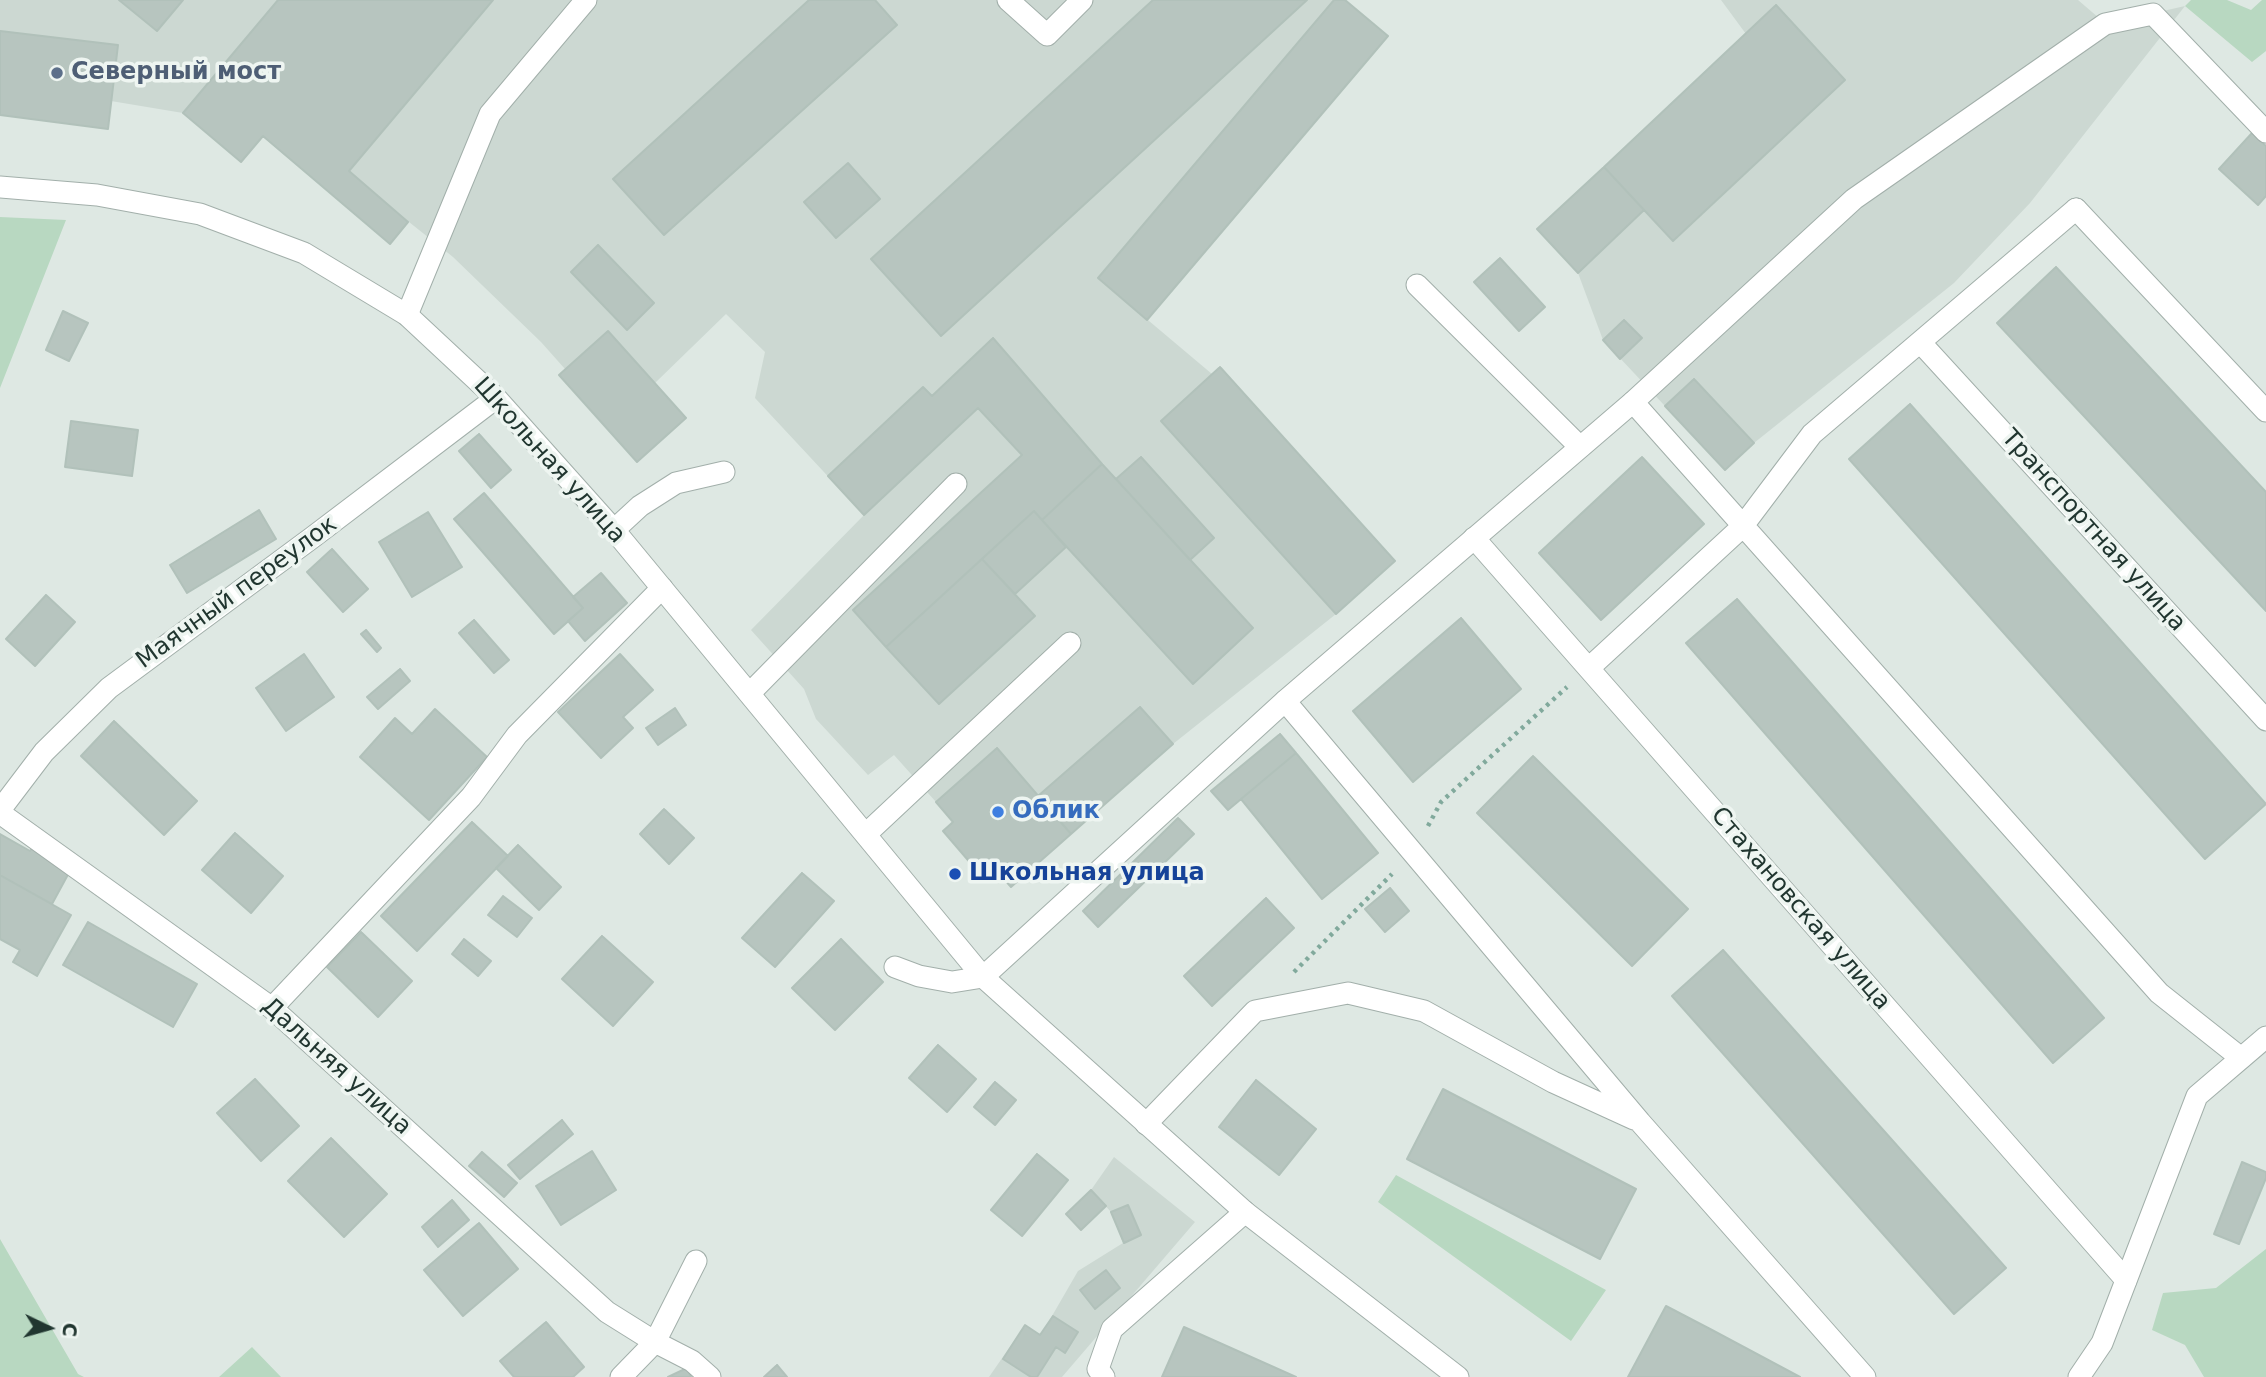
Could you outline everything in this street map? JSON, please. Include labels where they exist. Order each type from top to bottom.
[{"type":"street","points":[[407,315],[490,114],[586,0]]},
{"type":"street","points":[[1008,0],[1047,36],[1082,0]]},
{"type":"street","points":[[895,967],[919,976],[952,982],[983,977],[1285,701],[1633,402],[1854,199],[2105,24],[2153,15],[2266,132]]},
{"type":"street","name":"Школьная улица","points":[[0,187],[97,195],[200,214],[304,253],[407,315],[496,398],[614,530],[983,977],[1245,1212],[1458,1377]]},
{"type":"street","points":[[1589,668],[1742,527],[1812,434],[2076,209],[2266,411]]},
{"type":"street","points":[[1417,285],[1580,447]]},
{"type":"street","name":"Транспортная улица","points":[[1920,342],[2266,720]]},
{"type":"street","name":"Маячный переулок","points":[[0,811],[44,752],[109,688],[496,398]]},
{"type":"street","points":[[1633,402],[2159,993],[2241,1058]]},
{"type":"street","points":[[614,530],[640,506],[676,483],[724,472]]},
{"type":"street","points":[[750,693],[956,484]]},
{"type":"street","name":"Стахановская улица","points":[[1474,538],[2126,1280]]},
{"type":"street","points":[[272,1008],[471,797],[517,735],[662,588]]},
{"type":"street","points":[[866,834],[1070,643]]},
{"type":"street","points":[[1285,701],[1640,1122],[1865,1377]]},
{"type":"street","name":"Дальняя улица","points":[[0,811],[272,1008],[607,1312],[692,1361],[710,1377]]},
{"type":"street","points":[[1146,1124],[1255,1011],[1348,993],[1424,1011],[1553,1082],[1640,1122]]},
{"type":"street","points":[[2078,1377],[2102,1343],[2197,1096],[2266,1037]]},
{"type":"street","points":[[1104,1377],[1098,1369],[1112,1329],[1245,1212]]},
{"type":"street","points":[[621,1377],[655,1342],[695,1261]]},
{"type":"shaded area","points":[[0,0],[1334,0],[1098,278],[1212,374],[1162,421],[1336,614],[1173,744],[1071,834],[997,749],[936,802],[894,755],[868,775],[816,719],[804,689],[751,630],[864,515],[755,398],[765,352],[726,314],[655,383],[686,418],[637,462],[559,375],[565,369],[541,342],[453,257],[409,222],[390,244],[263,137],[241,162],[183,113],[111,101],[118,45],[0,31]]},
{"type":"shaded area","points":[[1721,0],[2078,0],[2106,24],[2185,6],[2030,203],[1954,283],[1754,443],[1725,470],[1603,340],[1578,273],[1644,210],[1674,241],[1845,80],[1777,6],[1746,34]]},
{"type":"shaded area","points":[[1114,1157],[1195,1222],[1062,1377],[989,1377],[1025,1325],[1041,1335],[1078,1271],[1123,1243],[1111,1212],[1091,1190]]},
{"type":"green space","points":[[2191,0],[2227,0],[2251,10],[2262,0],[2266,0],[2266,51],[2252,62],[2185,6]]},
{"type":"green space","points":[[0,217],[66,220],[0,388]]},
{"type":"green space","points":[[1396,1175],[1606,1290],[1571,1341],[1378,1202]]},
{"type":"green space","points":[[0,1239],[78,1374],[84,1377],[0,1377]]},
{"type":"green space","points":[[2266,1249],[2266,1377],[2204,1377],[2185,1345],[2152,1330],[2163,1293],[2216,1288]]},
{"type":"green space","points":[[252,1347],[281,1377],[219,1377]]},
{"type":"building","points":[[119,0],[183,0],[157,31]]},
{"type":"building","points":[[278,0],[493,0],[349,171],[408,222],[390,244],[263,136],[241,162],[183,113]]},
{"type":"building","points":[[809,0],[875,0],[897,25],[664,235],[613,179]]},
{"type":"building","points":[[1153,0],[1307,0],[941,336],[871,259]]},
{"type":"building","points":[[1334,0],[1345,0],[1388,36],[1147,320],[1098,278]]},
{"type":"building","points":[[1776,5],[1845,80],[1673,241],[1604,167]]},
{"type":"building","name":"Северный мост","points":[[0,31],[118,45],[108,129],[0,115]]},
{"type":"building","points":[[2252,133],[2266,146],[2266,196],[2258,205],[2219,169]]},
{"type":"building","points":[[848,163],[880,199],[836,238],[804,202]]},
{"type":"building","points":[[1604,167],[1644,210],[1578,273],[1537,229]]},
{"type":"building","points":[[598,245],[654,303],[627,330],[571,272]]},
{"type":"building","points":[[1500,258],[1545,307],[1519,331],[1474,282]]},
{"type":"building","points":[[2056,267],[2266,492],[2266,611],[1997,323]]},
{"type":"building","points":[[63,311],[88,323],[69,361],[46,350]]},
{"type":"building","points":[[1624,320],[1642,338],[1620,359],[1603,340]]},
{"type":"building","points":[[608,331],[686,418],[637,462],[559,375]]},
{"type":"building","points":[[993,338],[1102,464],[1042,520],[1034,511],[886,647],[853,610],[1022,455],[978,408],[864,515],[828,476],[923,387],[932,396]]},
{"type":"building","points":[[1220,367],[1395,561],[1336,614],[1161,421]]},
{"type":"building","points":[[1694,379],[1754,443],[1725,470],[1665,406]]},
{"type":"building","points":[[1910,404],[2266,804],[2205,859],[1849,459]]},
{"type":"building","points":[[71,421],[138,430],[132,476],[65,467]]},
{"type":"building","points":[[479,434],[511,470],[491,488],[459,451]]},
{"type":"building","points":[[1141,457],[1214,538],[1190,560],[1116,479]]},
{"type":"building","points":[[1642,457],[1704,524],[1601,620],[1539,553]]},
{"type":"building","points":[[1102,464],[1253,628],[1193,684],[1042,520]]},
{"type":"building","points":[[484,493],[583,608],[554,634],[454,519]]},
{"type":"building","points":[[259,510],[276,539],[187,593],[170,565]]},
{"type":"building","points":[[1034,511],[1066,547],[1015,594],[982,559]]},
{"type":"building","points":[[428,512],[462,567],[412,597],[379,542]]},
{"type":"building","points":[[332,549],[368,589],[343,612],[307,572]]},
{"type":"building","points":[[982,559],[1035,616],[939,704],[886,647]]},
{"type":"building","points":[[601,573],[627,603],[585,641],[568,621],[583,608],[573,597]]},
{"type":"building","points":[[46,595],[75,622],[35,666],[6,639]]},
{"type":"building","points":[[1737,599],[2104,1018],[2053,1063],[1686,643]]},
{"type":"building","points":[[1461,618],[1521,689],[1413,782],[1353,711]]},
{"type":"building","points":[[474,620],[509,660],[494,673],[459,633]]},
{"type":"building","points":[[366,630],[381,648],[377,652],[361,634]]},
{"type":"building","points":[[304,654],[334,697],[286,731],[256,688]]},
{"type":"building","points":[[620,654],[653,690],[623,717],[633,728],[601,758],[558,712]]},
{"type":"building","points":[[400,669],[410,681],[378,709],[367,697]]},
{"type":"building","points":[[1140,707],[1173,744],[1071,834],[1038,796]]},
{"type":"building","points":[[675,708],[686,725],[658,745],[646,728]]},
{"type":"building","points":[[435,709],[487,757],[429,820],[360,757],[395,718],[412,734]]},
{"type":"building","points":[[114,721],[197,801],[164,835],[81,756]]},
{"type":"building","points":[[1280,734],[1296,753],[1228,810],[1211,791]]},
{"type":"building","name":"Облик","points":[[997,748],[1071,834],[1011,887],[996,870],[985,880],[943,831],[953,822],[936,802]]},
{"type":"building","points":[[1296,753],[1378,853],[1322,899],[1241,799]]},
{"type":"building","points":[[1533,756],[1688,909],[1632,966],[1477,813]]},
{"type":"building","points":[[664,809],[694,838],[669,864],[640,834]]},
{"type":"building","points":[[1178,818],[1194,834],[1098,927],[1083,911]]},
{"type":"building","points":[[472,822],[508,856],[417,951],[381,916]]},
{"type":"building","points":[[235,833],[283,876],[251,913],[202,870]]},
{"type":"building","points":[[0,834],[30,851],[33,847],[71,869],[52,904],[0,875]]},
{"type":"building","points":[[518,845],[561,887],[539,910],[496,868]]},
{"type":"building","points":[[802,873],[834,901],[775,967],[742,938]]},
{"type":"building","points":[[0,875],[71,915],[37,976],[13,962],[20,950],[0,939]]},
{"type":"building","points":[[1390,888],[1409,911],[1385,932],[1365,909]]},
{"type":"building","points":[[503,896],[532,918],[517,937],[488,915]]},
{"type":"building","points":[[1266,898],[1294,928],[1212,1006],[1184,976]]},
{"type":"building","points":[[88,922],[197,984],[173,1027],[63,965]]},
{"type":"building","points":[[361,932],[412,981],[378,1017],[327,967]]},
{"type":"building","points":[[602,936],[653,982],[613,1026],[562,979]]},
{"type":"building","points":[[464,939],[491,961],[478,976],[452,954]]},
{"type":"building","points":[[841,939],[883,982],[835,1030],[792,988]]},
{"type":"building","points":[[1723,950],[2006,1268],[1954,1314],[1672,996]]},
{"type":"building","points":[[938,1045],[976,1079],[947,1112],[909,1078]]},
{"type":"building","points":[[255,1079],[299,1126],[261,1161],[217,1113]]},
{"type":"building","points":[[1256,1080],[1316,1129],[1279,1175],[1219,1127]]},
{"type":"building","points":[[995,1082],[1016,1100],[995,1125],[974,1107]]},
{"type":"building","points":[[1443,1089],[1636,1189],[1600,1259],[1407,1159]]},
{"type":"building","points":[[562,1120],[573,1134],[520,1179],[508,1165]]},
{"type":"building","points":[[331,1138],[387,1194],[344,1237],[288,1181]]},
{"type":"building","points":[[592,1151],[616,1190],[561,1225],[536,1186]]},
{"type":"building","points":[[482,1152],[517,1183],[504,1197],[469,1166]]},
{"type":"building","points":[[1037,1154],[1068,1180],[1022,1236],[991,1210]]},
{"type":"building","points":[[2242,1162],[2266,1172],[2266,1178],[2239,1244],[2214,1234]]},
{"type":"building","points":[[1091,1190],[1106,1206],[1081,1230],[1066,1214]]},
{"type":"building","points":[[452,1200],[469,1220],[438,1247],[422,1227]]},
{"type":"building","points":[[1128,1205],[1141,1235],[1124,1243],[1111,1212]]},
{"type":"building","points":[[479,1223],[518,1269],[463,1316],[424,1270]]},
{"type":"building","points":[[1106,1270],[1120,1288],[1095,1309],[1080,1290]]},
{"type":"building","points":[[1666,1306],[1712,1330],[1800,1377],[1628,1377]]},
{"type":"building","points":[[1053,1316],[1078,1332],[1065,1353],[1056,1347],[1037,1377],[1031,1377],[1003,1359],[1025,1325],[1040,1335]]},
{"type":"building","points":[[546,1322],[584,1367],[573,1377],[514,1377],[500,1361]]},
{"type":"building","points":[[1184,1327],[1296,1377],[1162,1377]]},
{"type":"building","points":[[777,1365],[787,1377],[764,1377]]},
{"type":"building","points":[[687,1368],[691,1377],[668,1377]]},
{"type":"place","name":"Северный мост","points":[[57,73]]},
{"type":"place","name":"Облик","points":[[998,812]]},
{"type":"place","name":"Школьная улица","points":[[955,874]]}]
